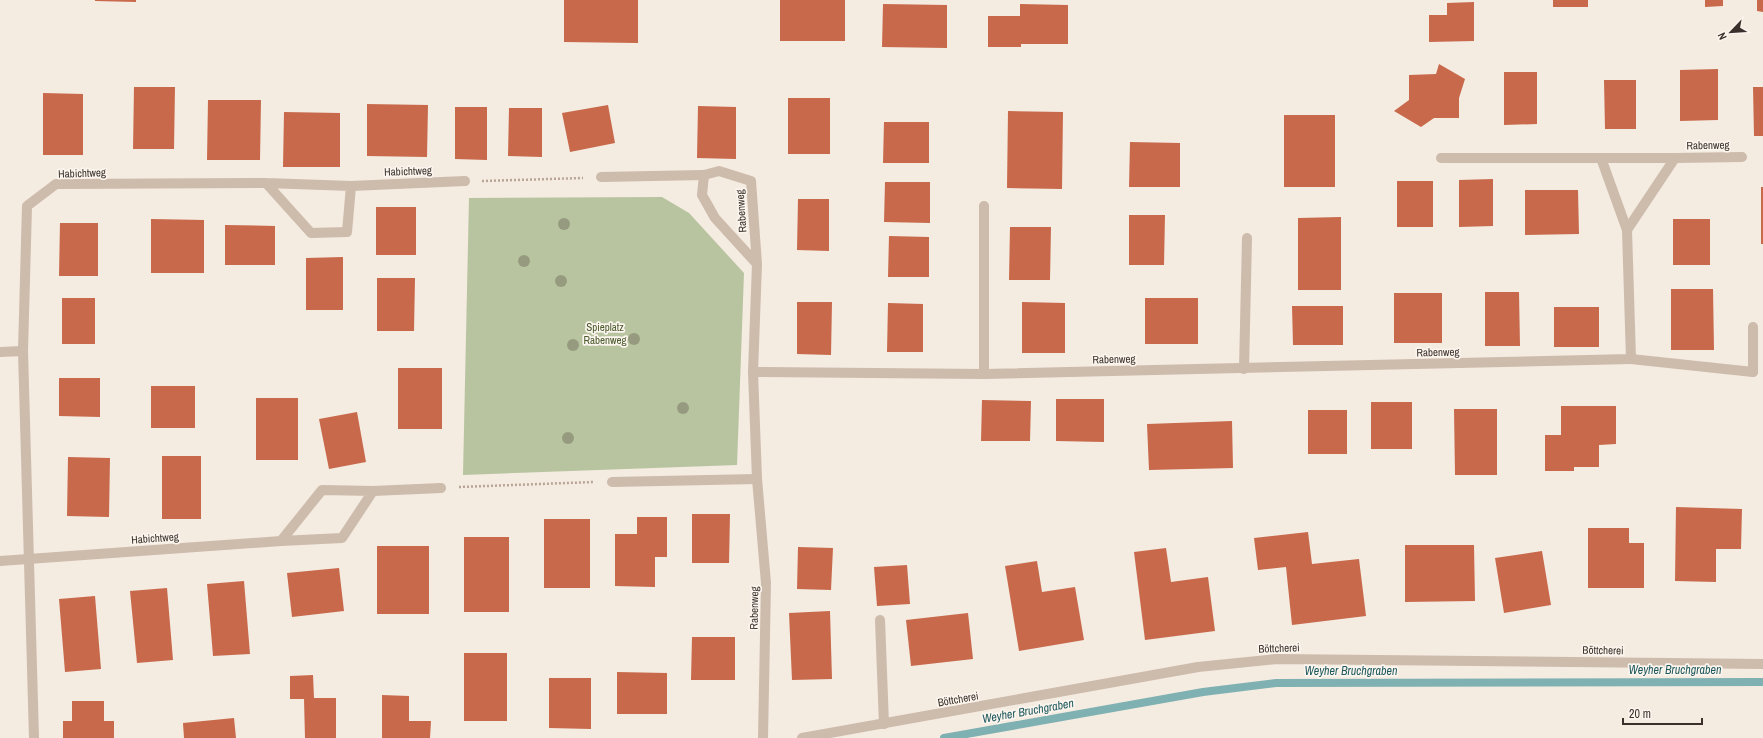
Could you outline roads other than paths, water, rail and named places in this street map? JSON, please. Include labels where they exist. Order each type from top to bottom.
[{"type":"street","name":"Rabenweg","points":[[1441,158],[1675,158],[1742,156]]},
{"type":"street","points":[[1601,158],[1627,230],[1631,359]]},
{"type":"street","name":"Rabenweg","points":[[1627,230],[1675,158]]},
{"type":"street","name":"Rabenweg","points":[[601,178],[704,175],[719,171],[751,181],[757,264],[753,372],[757,479],[766,583],[763,738]]},
{"type":"street","name":"Rabenweg","points":[[704,175],[702,195],[715,218],[757,264]]},
{"type":"street","name":"Habichtweg","points":[[34,738],[23,351],[27,206],[56,184],[266,183],[351,186],[465,181]]},
{"type":"street","points":[[266,183],[311,233],[348,232],[351,186]]},
{"type":"street","points":[[984,206],[984,374]]},
{"type":"street","points":[[1244,369],[1247,238]]},
{"type":"street","name":"Rabenweg","points":[[753,372],[984,374],[1631,359],[1753,372],[1753,327]]},
{"type":"street","points":[[0,352],[23,351]]},
{"type":"street","points":[[612,482],[757,479]]},
{"type":"street","points":[[281,541],[322,490],[373,491],[441,488]]},
{"type":"street","name":"Habichtweg","points":[[0,561],[342,538],[373,491]]},
{"type":"street","points":[[880,620],[884,724]]},
{"type":"street","name":"Böttcherei","points":[[802,738],[1198,667],[1276,659],[1763,664]]},
{"type":"waterway","name":"Weyher Bruchgraben","points":[[944,738],[1203,692],[1276,683],[1763,682]]},
{"type":"park label","name":"Spieplatz Rabenweg","points":[[605,333]]}]
